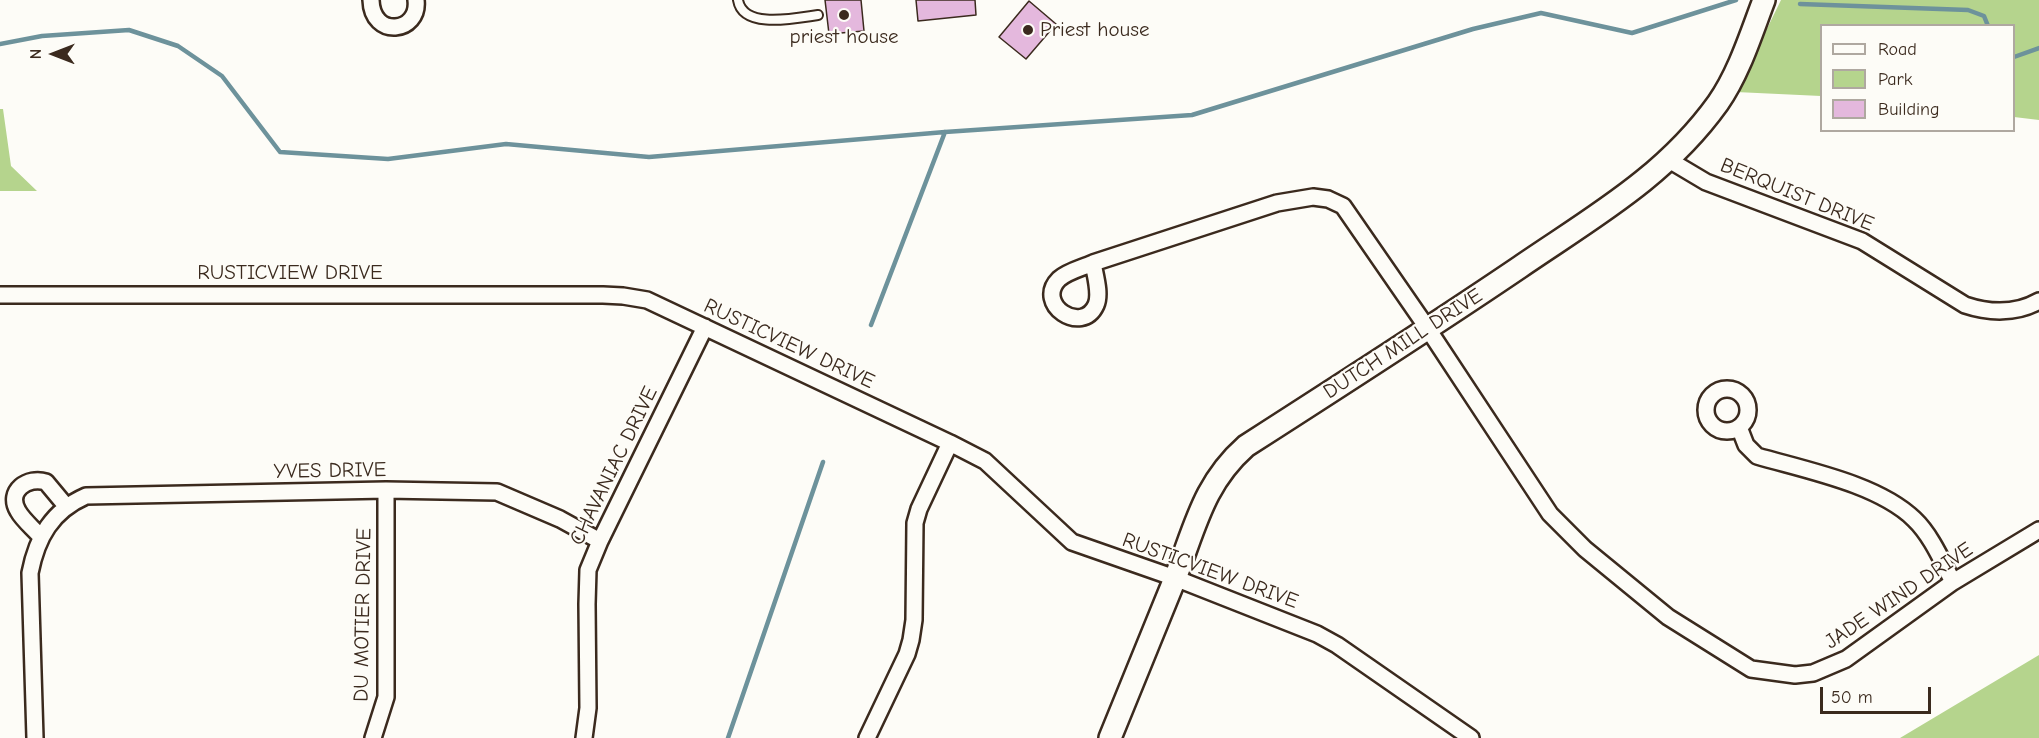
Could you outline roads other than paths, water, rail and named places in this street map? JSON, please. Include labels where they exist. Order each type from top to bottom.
[{"type":"street","points":[[371,0],[371,11],[375,18],[381,24],[396,27],[411,20],[415,13],[416,0]]},
{"type":"street","name":"DUTCH MILL DRIVE","points":[[1110,738],[1203,504],[1229,461],[1246,446],[1428,329],[1637,188],[1670,160],[1719,102],[1733,78],[1764,0]]},
{"type":"street","name":"BERQUIST DRIVE","points":[[1670,160],[1706,182],[1863,241],[1965,305],[1983,311],[2018,310],[2039,301]]},
{"type":"street","name":"JADE WIND DRIVE","points":[[1093,263],[1277,203],[1313,197],[1328,199],[1343,206],[1428,329],[1550,514],[1585,549],[1668,617],[1752,669],[1775,674],[1804,674],[1829,668],[1953,582],[2039,530]]},
{"type":"street","name":"RUSTICVIEW DRIVE","points":[[0,295],[623,296],[647,300],[950,443],[985,462],[1072,542],[1175,578],[1317,633],[1471,738]]},
{"type":"street","name":"CHAVANIAC DRIVE","points":[[584,738],[588,708],[586,604],[588,570],[705,327]]},
{"type":"street","points":[[1739,427],[1746,445],[1757,456],[1878,494],[1898,506],[1916,520],[1936,550],[1953,582]]},
{"type":"street","points":[[867,738],[907,654],[914,620],[915,523],[950,443]]},
{"type":"street","points":[[35,738],[30,573],[40,536],[61,511],[46,482],[32,480],[19,489],[16,496],[17,510],[40,536]]},
{"type":"street","name":"YVES DRIVE","points":[[61,511],[86,496],[386,490],[497,492],[560,519],[600,541]]},
{"type":"street","name":"DU MOTIER DRIVE","points":[[373,738],[381,715],[386,687],[386,490]]},
{"type":"lane","points":[[738,0],[742,11],[771,21],[818,15]]},
{"type":"waterway","points":[[0,44],[42,36],[129,30],[178,46],[222,76],[280,152],[388,159],[506,144],[649,157],[945,132],[1192,115],[1473,29],[1541,13],[1632,33],[1736,0]]},
{"type":"waterway","points":[[1800,4],[1968,10],[1984,16],[1987,24]]},
{"type":"waterway","points":[[2015,57],[2039,48]]},
{"type":"waterway","points":[[871,325],[945,132]]},
{"type":"waterway","points":[[728,738],[823,462]]},
{"type":"place","name":"priest house","points":[[844,15]]},
{"type":"place","name":"Priest house","points":[[1028,30]]}]
